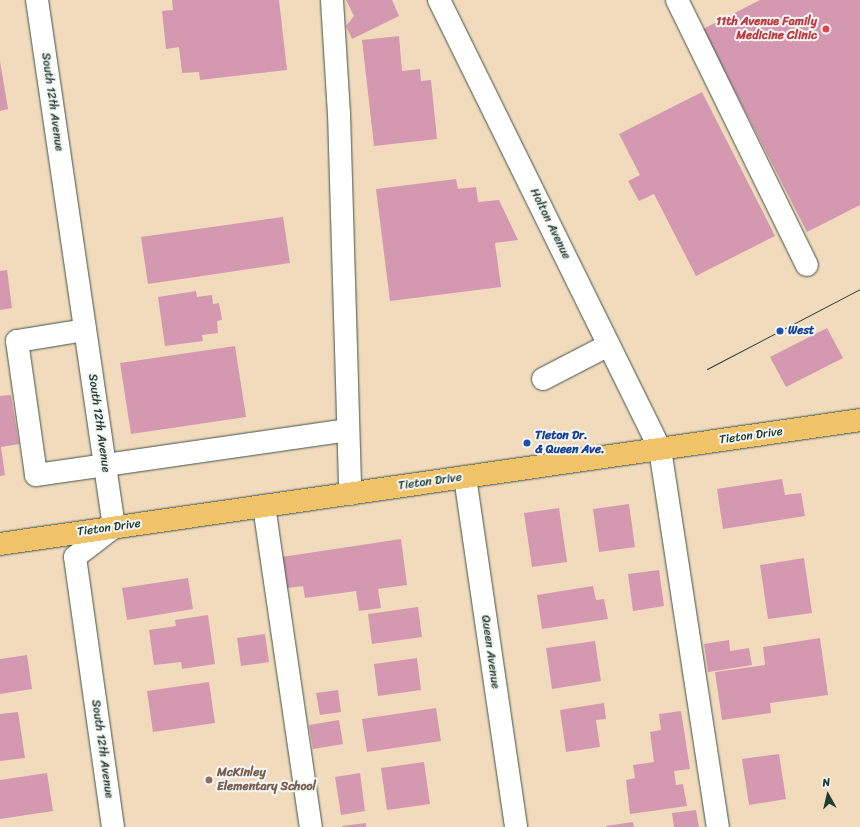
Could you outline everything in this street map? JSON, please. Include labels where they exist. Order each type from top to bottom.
[{"type":"main road","name":"Tieton Drive","points":[[0,544],[860,420]]},
{"type":"street","name":"South 12th Avenue","points":[[37,0],[114,528],[75,557],[113,827]]},
{"type":"street","points":[[332,0],[339,112],[350,494]]},
{"type":"street","name":"Holton Avenue","points":[[439,0],[660,449],[718,827]]},
{"type":"street","points":[[677,0],[807,266]]},
{"type":"street","points":[[85,330],[17,341],[36,475],[348,430]]},
{"type":"street","points":[[543,379],[609,345]]},
{"type":"street","name":"Queen Avenue","points":[[465,477],[516,827]]},
{"type":"street","points":[[264,506],[311,827]]},
{"type":"building","points":[[172,0],[279,0],[287,70],[200,80],[199,72],[182,73],[179,47],[166,49],[162,11],[173,10]]},
{"type":"building","points":[[346,0],[392,0],[399,16],[352,39],[346,26],[354,16]]},
{"type":"building","points":[[760,0],[860,0],[860,205],[807,232],[703,29]]},
{"type":"building","points":[[399,36],[402,71],[420,69],[421,81],[431,80],[437,139],[374,146],[362,40]]},
{"type":"building","points":[[0,61],[8,109],[0,111]]},
{"type":"building","points":[[702,92],[775,236],[696,276],[654,194],[639,201],[628,181],[640,175],[619,134]]},
{"type":"building","points":[[456,179],[458,189],[476,187],[478,202],[499,200],[518,240],[495,243],[501,287],[390,301],[376,189]]},
{"type":"building","points":[[283,217],[290,263],[148,284],[141,237]]},
{"type":"building","points":[[7,270],[12,308],[0,310],[0,271]]},
{"type":"building","points":[[196,291],[197,297],[212,295],[213,304],[219,303],[222,320],[217,321],[218,333],[202,335],[203,341],[165,346],[158,297]]},
{"type":"building","points":[[827,328],[843,358],[786,387],[770,357]]},
{"type":"building","points":[[235,346],[246,417],[131,434],[120,363]]},
{"type":"building","points":[[11,395],[19,444],[1,447],[5,475],[0,476],[0,396]]},
{"type":"building","points":[[782,479],[785,495],[801,493],[805,516],[723,529],[717,489]]},
{"type":"building","points":[[629,504],[635,547],[599,552],[593,509]]},
{"type":"building","points":[[559,508],[567,562],[532,567],[524,513]]},
{"type":"building","points":[[401,539],[407,585],[378,589],[381,608],[359,611],[356,591],[305,598],[303,586],[287,588],[282,557]]},
{"type":"building","points":[[804,558],[812,613],[768,619],[760,565]]},
{"type":"building","points":[[659,570],[664,606],[633,611],[628,574]]},
{"type":"building","points":[[188,578],[193,609],[127,620],[122,588]]},
{"type":"building","points":[[593,586],[596,600],[604,599],[608,619],[542,629],[537,595]]},
{"type":"building","points":[[418,607],[422,637],[372,644],[368,614]]},
{"type":"building","points":[[208,615],[215,664],[182,669],[181,662],[154,665],[149,630],[176,626],[175,620]]},
{"type":"building","points":[[265,634],[269,662],[241,666],[237,638]]},
{"type":"building","points":[[820,638],[828,695],[770,703],[771,713],[722,720],[715,672],[765,665],[763,647]]},
{"type":"building","points":[[729,640],[730,651],[749,648],[752,665],[708,672],[704,644]]},
{"type":"building","points":[[595,641],[601,681],[552,689],[546,648]]},
{"type":"building","points":[[27,655],[32,689],[0,694],[0,659]]},
{"type":"building","points":[[417,658],[421,690],[378,696],[374,664]]},
{"type":"building","points":[[209,682],[215,723],[153,732],[147,691]]},
{"type":"building","points":[[338,690],[341,712],[320,715],[316,693]]},
{"type":"building","points":[[604,703],[606,719],[596,720],[600,747],[566,752],[560,710]]},
{"type":"building","points":[[436,708],[441,741],[367,752],[362,719]]},
{"type":"building","points":[[681,711],[690,769],[674,771],[676,785],[683,784],[687,806],[630,814],[626,780],[635,778],[633,765],[654,762],[650,732],[661,730],[659,714]]},
{"type":"building","points":[[18,712],[25,758],[0,761],[0,714]]},
{"type":"building","points":[[339,720],[343,744],[313,749],[309,725]]},
{"type":"building","points":[[779,754],[786,799],[749,805],[742,759]]},
{"type":"building","points":[[424,762],[430,804],[387,810],[381,768]]},
{"type":"building","points":[[47,773],[53,811],[0,819],[0,780]]},
{"type":"building","points":[[360,773],[365,811],[341,815],[335,777]]},
{"type":"building","points":[[696,810],[699,827],[674,827],[672,813]]},
{"type":"building","points":[[633,822],[634,827],[606,827],[606,826]]},
{"type":"building","points":[[366,823],[366,827],[342,827],[342,826]]},
{"type":"tram line","points":[[707,369],[860,289]]},
{"type":"place","name":"11th Avenue Family Medicine Clinic","points":[[826,29]]},
{"type":"place","name":"West","points":[[780,331]]},
{"type":"place","name":"Tieton Dr. & Queen Ave.","points":[[527,443]]},
{"type":"place","name":"McKinley Elementary School","points":[[209,780]]}]
